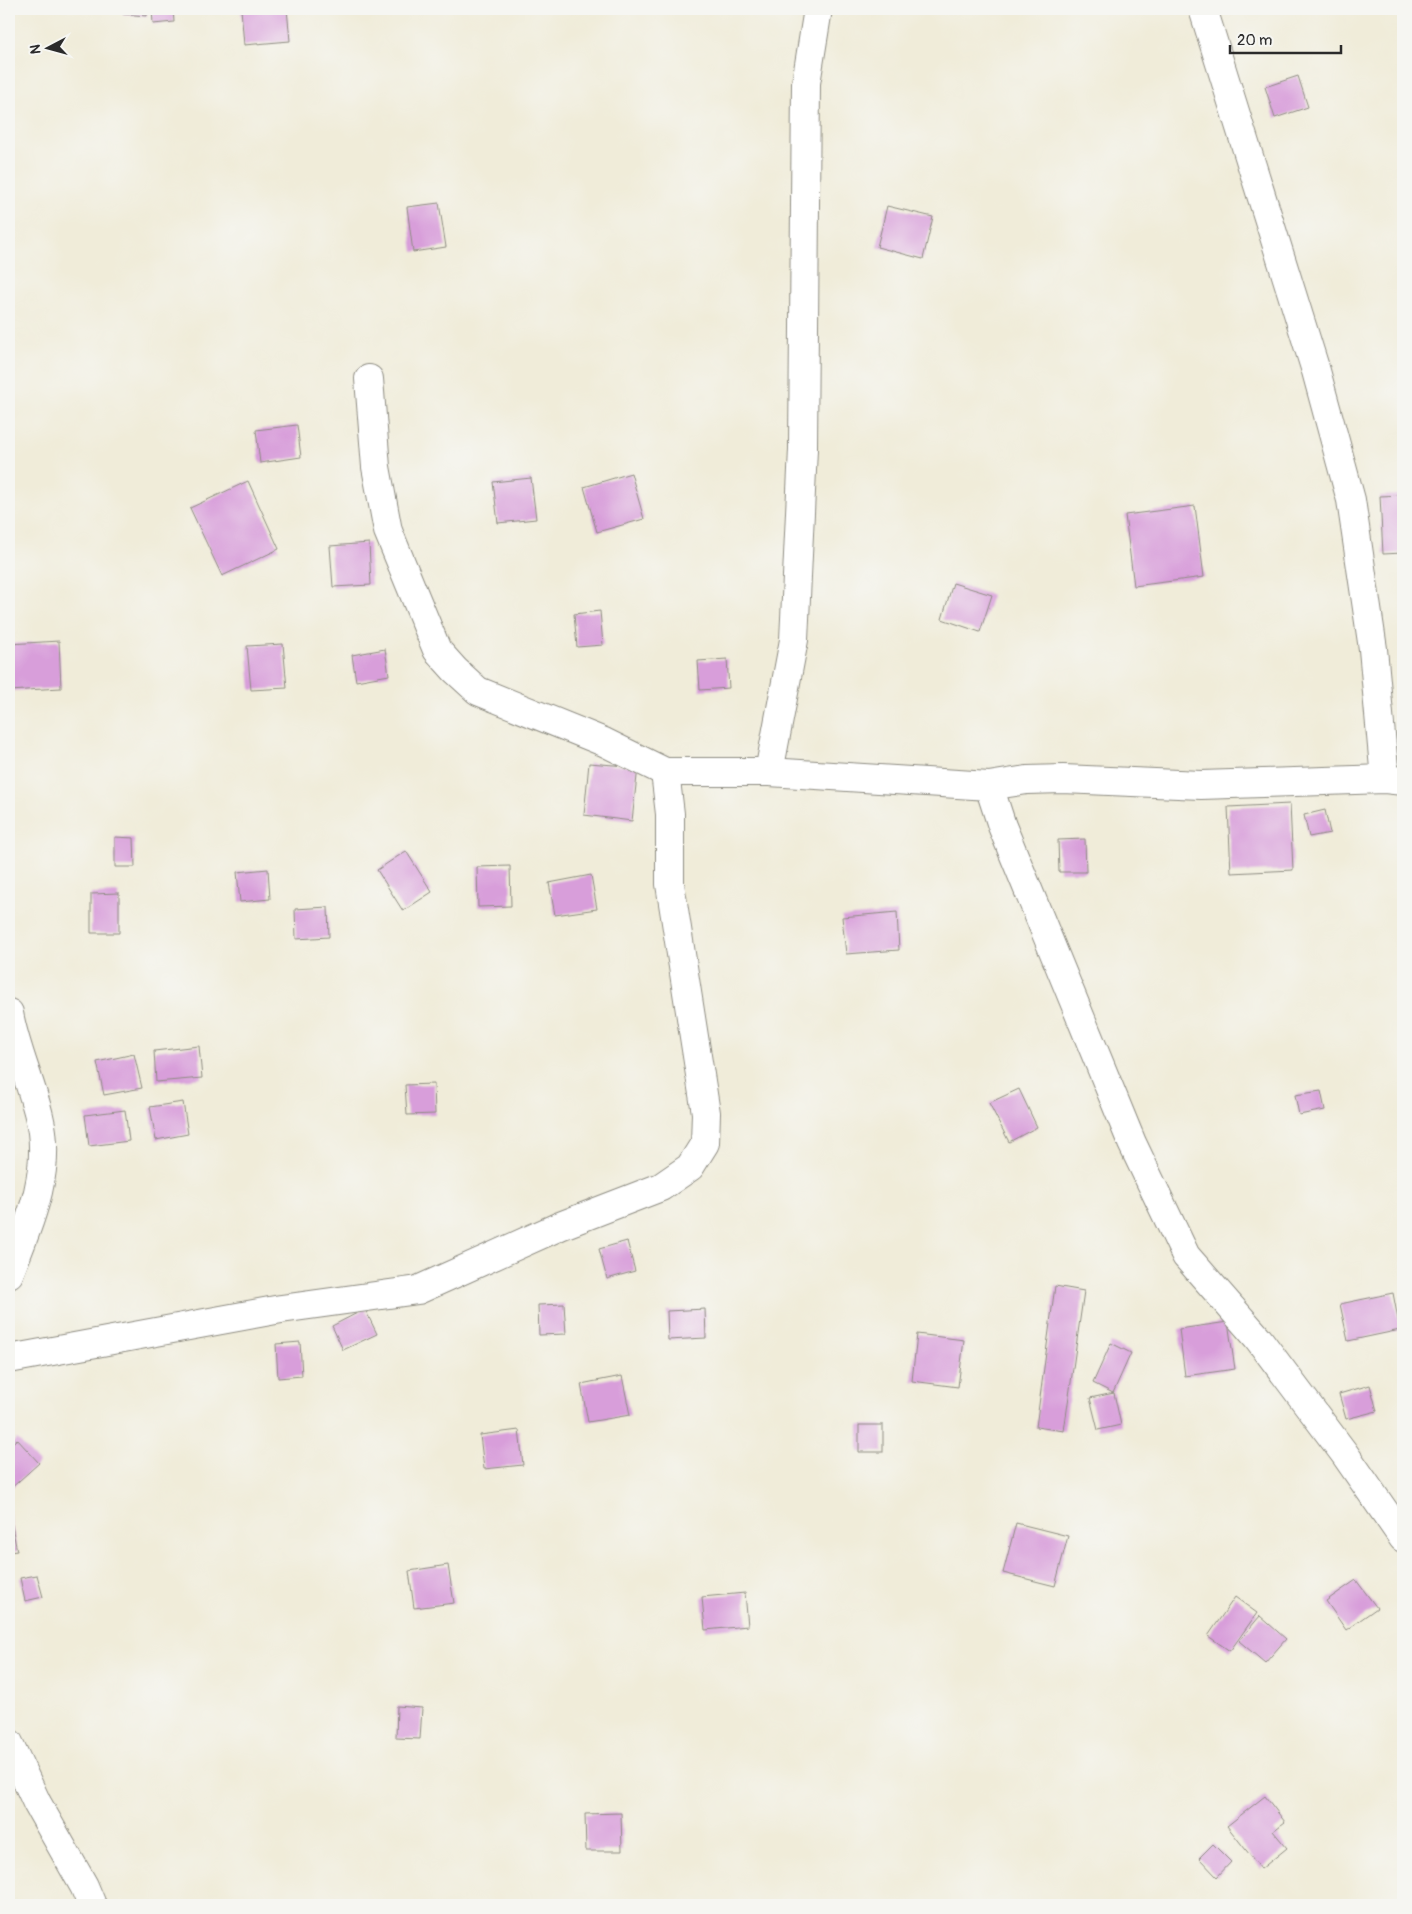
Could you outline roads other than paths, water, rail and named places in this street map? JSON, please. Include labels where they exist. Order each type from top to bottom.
[{"type":"street","points":[[769,772],[794,640],[803,449],[806,83],[818,9]]},
{"type":"street","points":[[369,379],[376,466],[388,531],[437,650],[478,691],[604,742],[665,772],[769,772],[989,786],[1028,780],[1063,779],[1201,785],[1394,780],[1351,500],[1316,371],[1203,9]]},
{"type":"street","points":[[9,1358],[281,1309],[418,1290],[560,1226],[661,1188],[690,1167],[705,1143],[706,1113],[670,884],[670,814],[665,772]]},
{"type":"street","points":[[989,786],[1002,826],[1132,1143],[1186,1256],[1257,1337],[1344,1453],[1403,1538]]},
{"type":"street","points":[[9,1013],[40,1118],[43,1161],[33,1212],[9,1274]]},
{"type":"street","points":[[9,1743],[36,1803],[84,1886],[92,1905]]},
{"type":"street","points":[[9,1793],[36,1803]]}]
